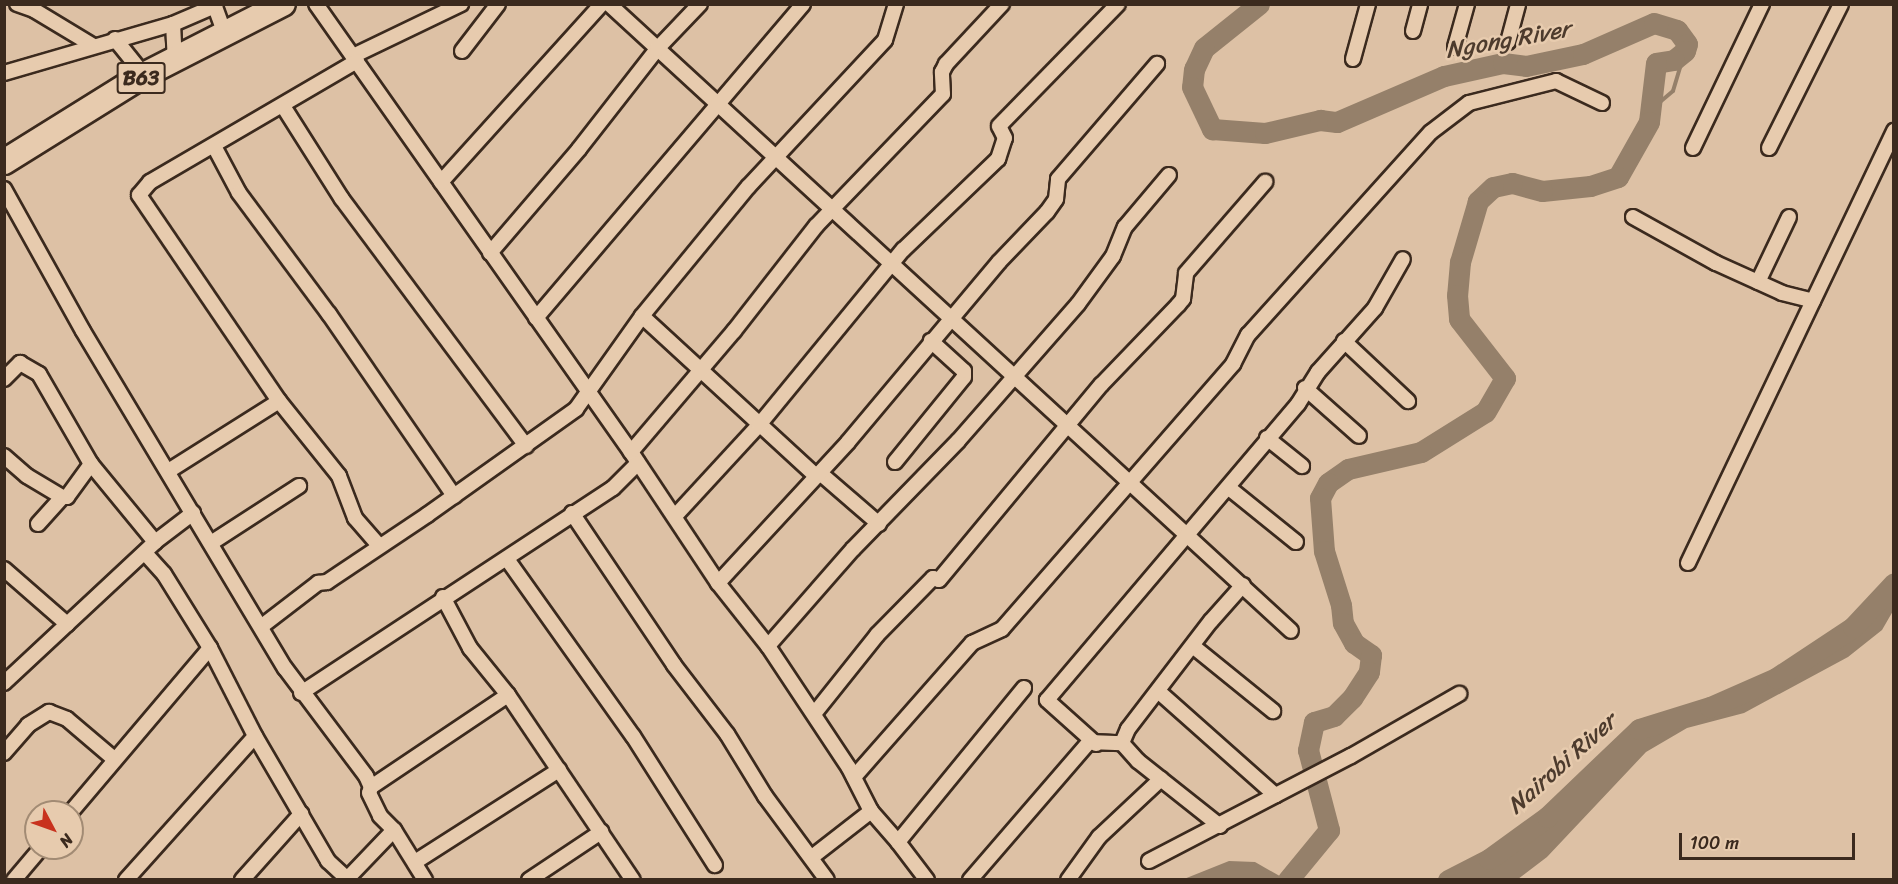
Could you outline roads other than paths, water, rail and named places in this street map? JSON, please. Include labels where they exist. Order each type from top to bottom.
[{"type":"highway","name":"B63","points":[[4,162],[144,75],[283,4]]},
{"type":"street","points":[[17,4],[34,10],[92,45]]},
{"type":"street","points":[[316,4],[635,458],[717,583],[768,646],[854,777],[871,811],[927,879]]},
{"type":"street","points":[[380,546],[356,518],[339,476],[279,401],[139,195],[150,182],[283,106],[355,58],[461,4]]},
{"type":"street","points":[[462,51],[498,4]]},
{"type":"street","points":[[441,182],[602,4]]},
{"type":"street","points":[[609,4],[950,320],[1013,375],[1066,427],[1292,631]]},
{"type":"street","points":[[490,253],[579,149],[657,49],[700,4]]},
{"type":"street","points":[[536,318],[803,4]]},
{"type":"street","points":[[262,626],[318,583],[327,582],[526,446],[576,409],[642,315],[774,156],[885,40],[897,4]]},
{"type":"street","points":[[301,693],[442,597],[507,559],[572,513],[613,488],[701,369],[831,210],[943,94],[942,72],[946,64],[1002,4]]},
{"type":"street","points":[[675,516],[759,424],[891,264],[998,159],[1005,138],[999,126],[1118,4]]},
{"type":"street","points":[[1353,59],[1368,4]]},
{"type":"street","points":[[1413,31],[1420,4]]},
{"type":"street","points":[[1455,47],[1467,4]]},
{"type":"street","points":[[1508,42],[1518,4]]},
{"type":"street","points":[[1693,148],[1762,4]]},
{"type":"street","points":[[1769,148],[1841,4]]},
{"type":"street","points":[[4,73],[92,45],[173,24],[214,5],[225,34]]},
{"type":"street","points":[[173,24],[175,60]]},
{"type":"street","points":[[115,39],[144,75]]},
{"type":"street","points":[[717,583],[818,475],[931,341],[1047,212],[1058,196],[1058,179],[1157,64]]},
{"type":"street","points":[[854,777],[972,643],[1002,628],[1233,364],[1253,329],[1431,132],[1469,104],[1556,81],[1602,103]]},
{"type":"street","points":[[283,106],[342,199],[526,446]]},
{"type":"street","points":[[1688,563],[1893,131]]},
{"type":"street","points":[[214,146],[239,193],[322,304],[454,496]]},
{"type":"street","points":[[768,646],[958,441],[1013,375],[1078,304],[1113,256],[1125,227],[1169,175]]},
{"type":"street","points":[[814,714],[877,635],[933,578],[939,580],[1009,500],[1066,427],[1183,298],[1186,273],[1265,182]]},
{"type":"street","points":[[4,189],[84,331],[170,470],[193,513],[301,693],[340,737],[371,788]]},
{"type":"street","points":[[1633,217],[1758,282],[1813,301]]},
{"type":"street","points":[[1758,282],[1789,218]]},
{"type":"street","points":[[1096,744],[1047,700],[1298,404],[1305,388],[1375,308],[1403,259]]},
{"type":"street","points":[[642,315],[759,424],[879,524]]},
{"type":"street","points":[[895,462],[964,377],[963,371],[931,341]]},
{"type":"street","points":[[1344,341],[1408,401]]},
{"type":"street","points":[[4,379],[20,363],[29,366],[39,374],[92,464],[155,542]]},
{"type":"street","points":[[1305,388],[1359,436]]},
{"type":"street","points":[[170,470],[279,401]]},
{"type":"street","points":[[1267,438],[1302,466]]},
{"type":"street","points":[[4,456],[27,476],[62,497]]},
{"type":"street","points":[[38,524],[62,497],[67,496],[92,464]]},
{"type":"street","points":[[211,543],[300,486]]},
{"type":"street","points":[[1229,488],[1296,542]]},
{"type":"street","points":[[5,682],[155,542],[193,513]]},
{"type":"street","points":[[572,513],[693,692],[728,734],[765,796],[827,879]]},
{"type":"street","points":[[145,552],[164,574],[210,648],[255,736],[328,861],[346,879],[394,830]]},
{"type":"street","points":[[507,559],[633,736],[715,865]]},
{"type":"street","points":[[4,569],[68,624]]},
{"type":"street","points":[[1122,743],[1211,621],[1243,585]]},
{"type":"street","points":[[442,597],[470,648],[508,694],[633,879]]},
{"type":"street","points":[[1194,647],[1273,711]]},
{"type":"street","points":[[80,800],[113,758],[210,648]]},
{"type":"street","points":[[898,842],[1024,688]]},
{"type":"street","points":[[1158,691],[1275,795]]},
{"type":"street","points":[[425,879],[394,830],[380,816],[369,793],[371,788],[508,694]]},
{"type":"street","points":[[1149,861],[1351,756],[1459,694]]},
{"type":"street","points":[[4,753],[33,720],[49,712],[67,719],[113,758]]},
{"type":"street","points":[[126,879],[255,736]]},
{"type":"street","points":[[970,879],[1089,742],[1122,743],[1161,779],[1220,825]]},
{"type":"street","points":[[415,862],[559,770]]},
{"type":"street","points":[[1068,879],[1099,837],[1161,779]]},
{"type":"street","points":[[812,857],[871,811]]},
{"type":"street","points":[[242,879],[302,814]]},
{"type":"street","points":[[529,879],[601,832]]},
{"type":"street","points":[[14,879],[31,860]]},
{"type":"waterway","name":"Ngong River","points":[[1259,4],[1204,48],[1194,69],[1192,87],[1212,129],[1265,133],[1320,120],[1337,122],[1444,76],[1503,63],[1526,66],[1583,54],[1654,23],[1677,30],[1687,44],[1685,51],[1674,60],[1656,63],[1649,122],[1618,177],[1590,186],[1542,191],[1512,183],[1493,187],[1478,201],[1460,262],[1457,295],[1459,319],[1505,378],[1485,412],[1421,452],[1348,469],[1328,483],[1320,498],[1324,551],[1341,605],[1343,623],[1354,643],[1371,655],[1369,672],[1352,698],[1334,716],[1314,722],[1308,750],[1329,830],[1288,880]]},
{"type":"waterway","points":[[1649,122],[1660,102],[1673,91],[1685,51]]},
{"type":"waterway","name":"Nairobi River","points":[[1448,880],[1489,859],[1547,817],[1639,729],[1710,707],[1776,678],[1853,627],[1894,583]]}]
